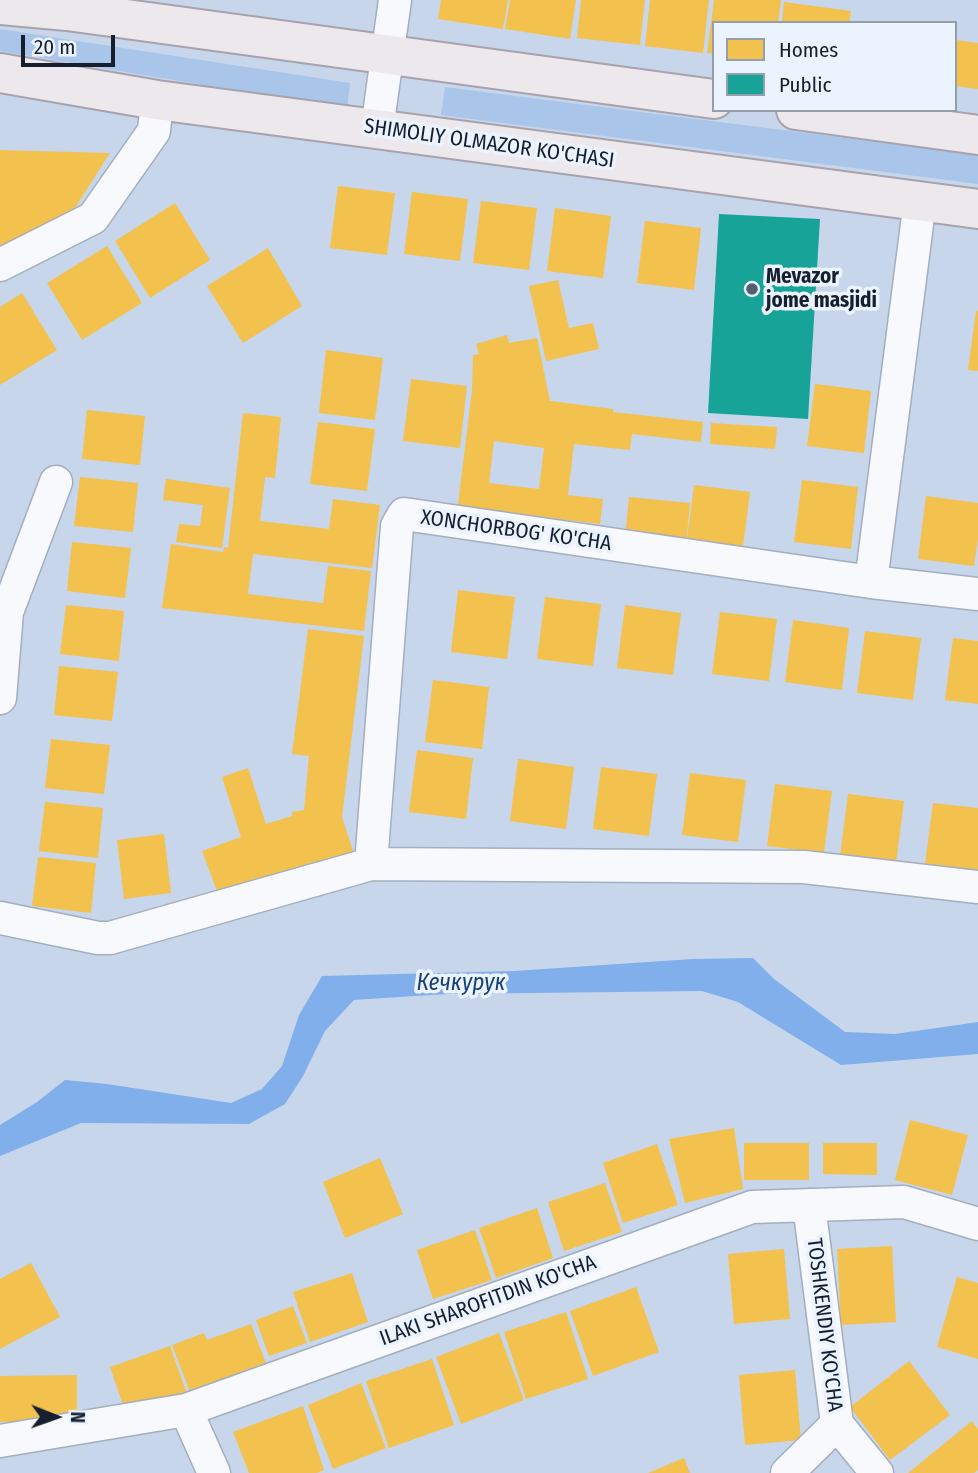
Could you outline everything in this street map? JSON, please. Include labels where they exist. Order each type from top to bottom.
[{"type":"main road","points":[[0,5],[69,6],[387,54],[712,99]]},
{"type":"main road","name":"SHIMOLIY OLMAZOR KO'CHASI","points":[[0,74],[157,100],[978,209]]},
{"type":"main road","points":[[811,112],[978,135]]},
{"type":"street","points":[[377,129],[395,0]]},
{"type":"street","points":[[0,265],[93,218],[153,131],[157,100]]},
{"type":"street","points":[[871,582],[920,201]]},
{"type":"street","points":[[0,698],[4,613],[56,482]]},
{"type":"street","name":"XONCHORBOG' KO'CHA","points":[[371,864],[397,526],[404,514],[871,582],[978,594]]},
{"type":"street","points":[[0,918],[98,938],[110,938],[371,864],[804,867],[978,887]]},
{"type":"street","name":"ILAKI SHAROFITDIN KO'CHA","points":[[0,1441],[186,1409],[752,1208],[904,1202],[978,1224]]},
{"type":"street","name":"TOSHKENDIY KO'CHA","points":[[809,1205],[837,1424],[877,1473]]},
{"type":"street","points":[[186,1409],[215,1473]]},
{"type":"street","points":[[787,1473],[837,1424]]},
{"type":"shaded area","points":[[0,29],[350,83],[347,109],[0,51]]},
{"type":"shaded area","points":[[445,87],[978,155],[978,184],[441,115]]},
{"type":"water","name":"Кечкурук","points":[[753,958],[774,979],[845,1032],[895,1034],[978,1022],[978,1054],[841,1065],[738,1002],[702,991],[446,994],[354,1000],[325,1031],[303,1076],[285,1104],[249,1124],[81,1123],[0,1156],[0,1125],[37,1102],[65,1080],[231,1103],[262,1089],[282,1066],[299,1015],[322,976],[514,971],[692,959]]},
{"type":"building: Homes","points":[[441,0],[508,0],[503,29],[438,19]]},
{"type":"building: Homes","points":[[510,0],[576,0],[570,39],[505,29]]},
{"type":"building: Homes","points":[[581,0],[645,0],[640,45],[577,38]]},
{"type":"building: Homes","points":[[650,0],[709,0],[703,53],[645,46]]},
{"type":"building: Homes","points":[[714,0],[781,0],[778,21],[712,21],[712,54],[707,53]]},
{"type":"building: Homes","points":[[784,2],[851,11],[849,21],[782,21]]},
{"type":"building: Homes","points":[[957,40],[978,43],[978,89],[957,86]]},
{"type":"building: Homes","points":[[0,150],[110,153],[73,211],[0,249]]},
{"type":"building: Homes","points":[[338,186],[395,193],[387,255],[330,248]]},
{"type":"building: Homes","points":[[412,192],[468,199],[460,261],[404,254]]},
{"type":"building: Homes","points":[[481,201],[537,208],[529,270],[473,263]]},
{"type":"building: Homes","points":[[175,203],[210,260],[150,298],[115,241]]},
{"type":"building: Homes","points":[[555,208],[611,216],[603,278],[547,271]]},
{"type":"building: Homes","points":[[645,221],[701,228],[694,290],[637,283]]},
{"type":"building: Homes","points":[[107,246],[142,303],[82,340],[47,283]]},
{"type":"building: Homes","points":[[268,248],[302,306],[243,343],[207,286]]},
{"type":"building: Homes","points":[[558,280],[569,328],[593,323],[599,349],[546,361],[529,286]]},
{"type":"building: Homes","points":[[22,293],[57,350],[0,385],[0,307]]},
{"type":"building: Homes","points":[[978,311],[978,371],[968,370]]},
{"type":"building: Homes","points":[[507,335],[509,343],[537,338],[550,401],[613,409],[613,412],[703,422],[701,442],[632,434],[630,450],[574,444],[568,495],[603,499],[600,524],[536,516],[534,522],[457,513],[472,390],[473,355],[479,354],[476,344]],"holes":[[[494,441],[544,448],[539,489],[489,483]]]},
{"type":"building: Homes","points":[[326,350],[383,358],[375,420],[319,413]]},
{"type":"building: Homes","points":[[411,379],[467,386],[460,448],[403,441]]},
{"type":"building: Homes","points":[[815,384],[871,391],[864,453],[807,446]]},
{"type":"building: Homes","points":[[87,410],[145,416],[140,465],[82,459]]},
{"type":"building: Homes","points":[[243,413],[281,417],[275,478],[265,477],[260,521],[329,529],[333,499],[380,505],[372,568],[253,554],[248,594],[323,603],[328,566],[371,571],[364,631],[162,608],[171,544],[223,552],[224,547],[228,548]]},
{"type":"building: Homes","points":[[318,422],[375,429],[367,491],[310,484]]},
{"type":"building: Homes","points":[[711,423],[777,427],[775,449],[710,444]]},
{"type":"building: Homes","points":[[80,477],[138,483],[133,532],[74,526]]},
{"type":"building: Homes","points":[[166,479],[230,488],[222,548],[176,542],[179,524],[200,526],[203,505],[163,500]]},
{"type":"building: Homes","points":[[802,480],[858,487],[851,549],[794,542]]},
{"type":"building: Homes","points":[[694,485],[750,492],[742,555],[686,547]]},
{"type":"building: Homes","points":[[926,496],[978,503],[978,539],[974,566],[918,559]]},
{"type":"building: Homes","points":[[629,497],[690,503],[686,544],[625,538]]},
{"type":"building: Homes","points":[[72,542],[131,548],[125,598],[67,591]]},
{"type":"building: Homes","points":[[458,590],[515,597],[507,659],[451,652]]},
{"type":"building: Homes","points":[[545,597],[601,604],[593,666],[537,659]]},
{"type":"building: Homes","points":[[66,605],[124,611],[119,661],[60,654]]},
{"type":"building: Homes","points":[[625,605],[681,613],[673,675],[617,668]]},
{"type":"building: Homes","points":[[720,612],[777,619],[769,681],[712,674]]},
{"type":"building: Homes","points":[[793,620],[849,628],[842,690],[785,682]]},
{"type":"building: Homes","points":[[308,629],[364,636],[342,817],[354,854],[220,899],[202,851],[241,837],[222,777],[248,768],[266,824],[292,816],[292,812],[304,810],[309,756],[292,754]]},
{"type":"building: Homes","points":[[865,631],[921,638],[913,700],[857,693]]},
{"type":"building: Homes","points":[[953,638],[978,641],[978,704],[945,700]]},
{"type":"building: Homes","points":[[59,666],[118,672],[112,721],[54,715]]},
{"type":"building: Homes","points":[[433,680],[489,687],[482,749],[425,742]]},
{"type":"building: Homes","points":[[51,739],[110,745],[104,794],[45,788]]},
{"type":"building: Homes","points":[[417,750],[473,758],[466,819],[409,812]]},
{"type":"building: Homes","points":[[518,759],[574,767],[566,829],[510,821]]},
{"type":"building: Homes","points":[[601,767],[657,774],[649,836],[593,829]]},
{"type":"building: Homes","points":[[690,773],[746,780],[738,842],[682,835]]},
{"type":"building: Homes","points":[[775,784],[832,791],[824,853],[767,846]]},
{"type":"building: Homes","points":[[848,794],[904,801],[896,863],[840,856]]},
{"type":"building: Homes","points":[[45,802],[103,808],[98,858],[39,851]]},
{"type":"building: Homes","points":[[933,803],[978,808],[978,871],[925,864]]},
{"type":"building: Homes","points":[[164,834],[171,893],[124,899],[117,840]]},
{"type":"building: Homes","points":[[38,857],[96,863],[91,913],[32,906]]},
{"type":"building: Homes","points":[[910,1120],[968,1135],[952,1195],[895,1180]]},
{"type":"building: Homes","points":[[734,1128],[743,1189],[685,1203],[669,1139]]},
{"type":"building: Homes","points":[[744,1143],[809,1143],[809,1180],[744,1180]]},
{"type":"building: Homes","points":[[823,1143],[877,1143],[877,1175],[823,1174]]},
{"type":"building: Homes","points":[[657,1144],[678,1205],[623,1223],[603,1163]]},
{"type":"building: Homes","points":[[380,1158],[403,1214],[345,1238],[323,1182]]},
{"type":"building: Homes","points":[[605,1183],[622,1232],[564,1251],[548,1202]]},
{"type":"building: Homes","points":[[537,1208],[553,1258],[496,1278],[479,1228]]},
{"type":"building: Homes","points":[[475,1230],[492,1280],[433,1299],[417,1250]]},
{"type":"building: Homes","points":[[892,1246],[896,1322],[841,1325],[837,1249]]},
{"type":"building: Homes","points":[[784,1249],[790,1319],[734,1324],[728,1254]]},
{"type":"building: Homes","points":[[31,1263],[60,1317],[0,1349],[0,1279]]},
{"type":"building: Homes","points":[[352,1273],[368,1322],[310,1342],[293,1292]]},
{"type":"building: Homes","points":[[957,1277],[978,1283],[978,1359],[937,1347]]},
{"type":"building: Homes","points":[[636,1287],[659,1352],[593,1376],[570,1311]]},
{"type":"building: Homes","points":[[293,1306],[307,1343],[269,1356],[256,1320]]},
{"type":"building: Homes","points":[[566,1312],[588,1379],[526,1399],[504,1332]]},
{"type":"building: Homes","points":[[251,1324],[266,1363],[190,1392],[172,1345],[204,1333],[207,1340]]},
{"type":"building: Homes","points":[[499,1333],[524,1400],[461,1424],[436,1357]]},
{"type":"building: Homes","points":[[170,1346],[187,1394],[126,1414],[110,1367]]},
{"type":"building: Homes","points":[[432,1359],[454,1425],[389,1448],[366,1381]]},
{"type":"building: Homes","points":[[909,1361],[950,1415],[890,1460],[850,1407]]},
{"type":"building: Homes","points":[[795,1370],[801,1440],[745,1445],[739,1375]]},
{"type":"building: Homes","points":[[77,1375],[77,1422],[0,1422],[0,1376]]},
{"type":"building: Homes","points":[[361,1383],[386,1448],[333,1469],[308,1405]]},
{"type":"building: Homes","points":[[303,1406],[324,1470],[317,1473],[249,1473],[233,1432]]},
{"type":"building: Homes","points":[[972,1421],[978,1429],[978,1470],[974,1473],[908,1473]]},
{"type":"building: Homes","points":[[684,1458],[690,1473],[648,1473]]},
{"type":"building: Public","points":[[719,214],[820,219],[808,419],[708,413]]},
{"type":"place","name":"Mevazor jome masjidi","points":[[752,289]]}]
